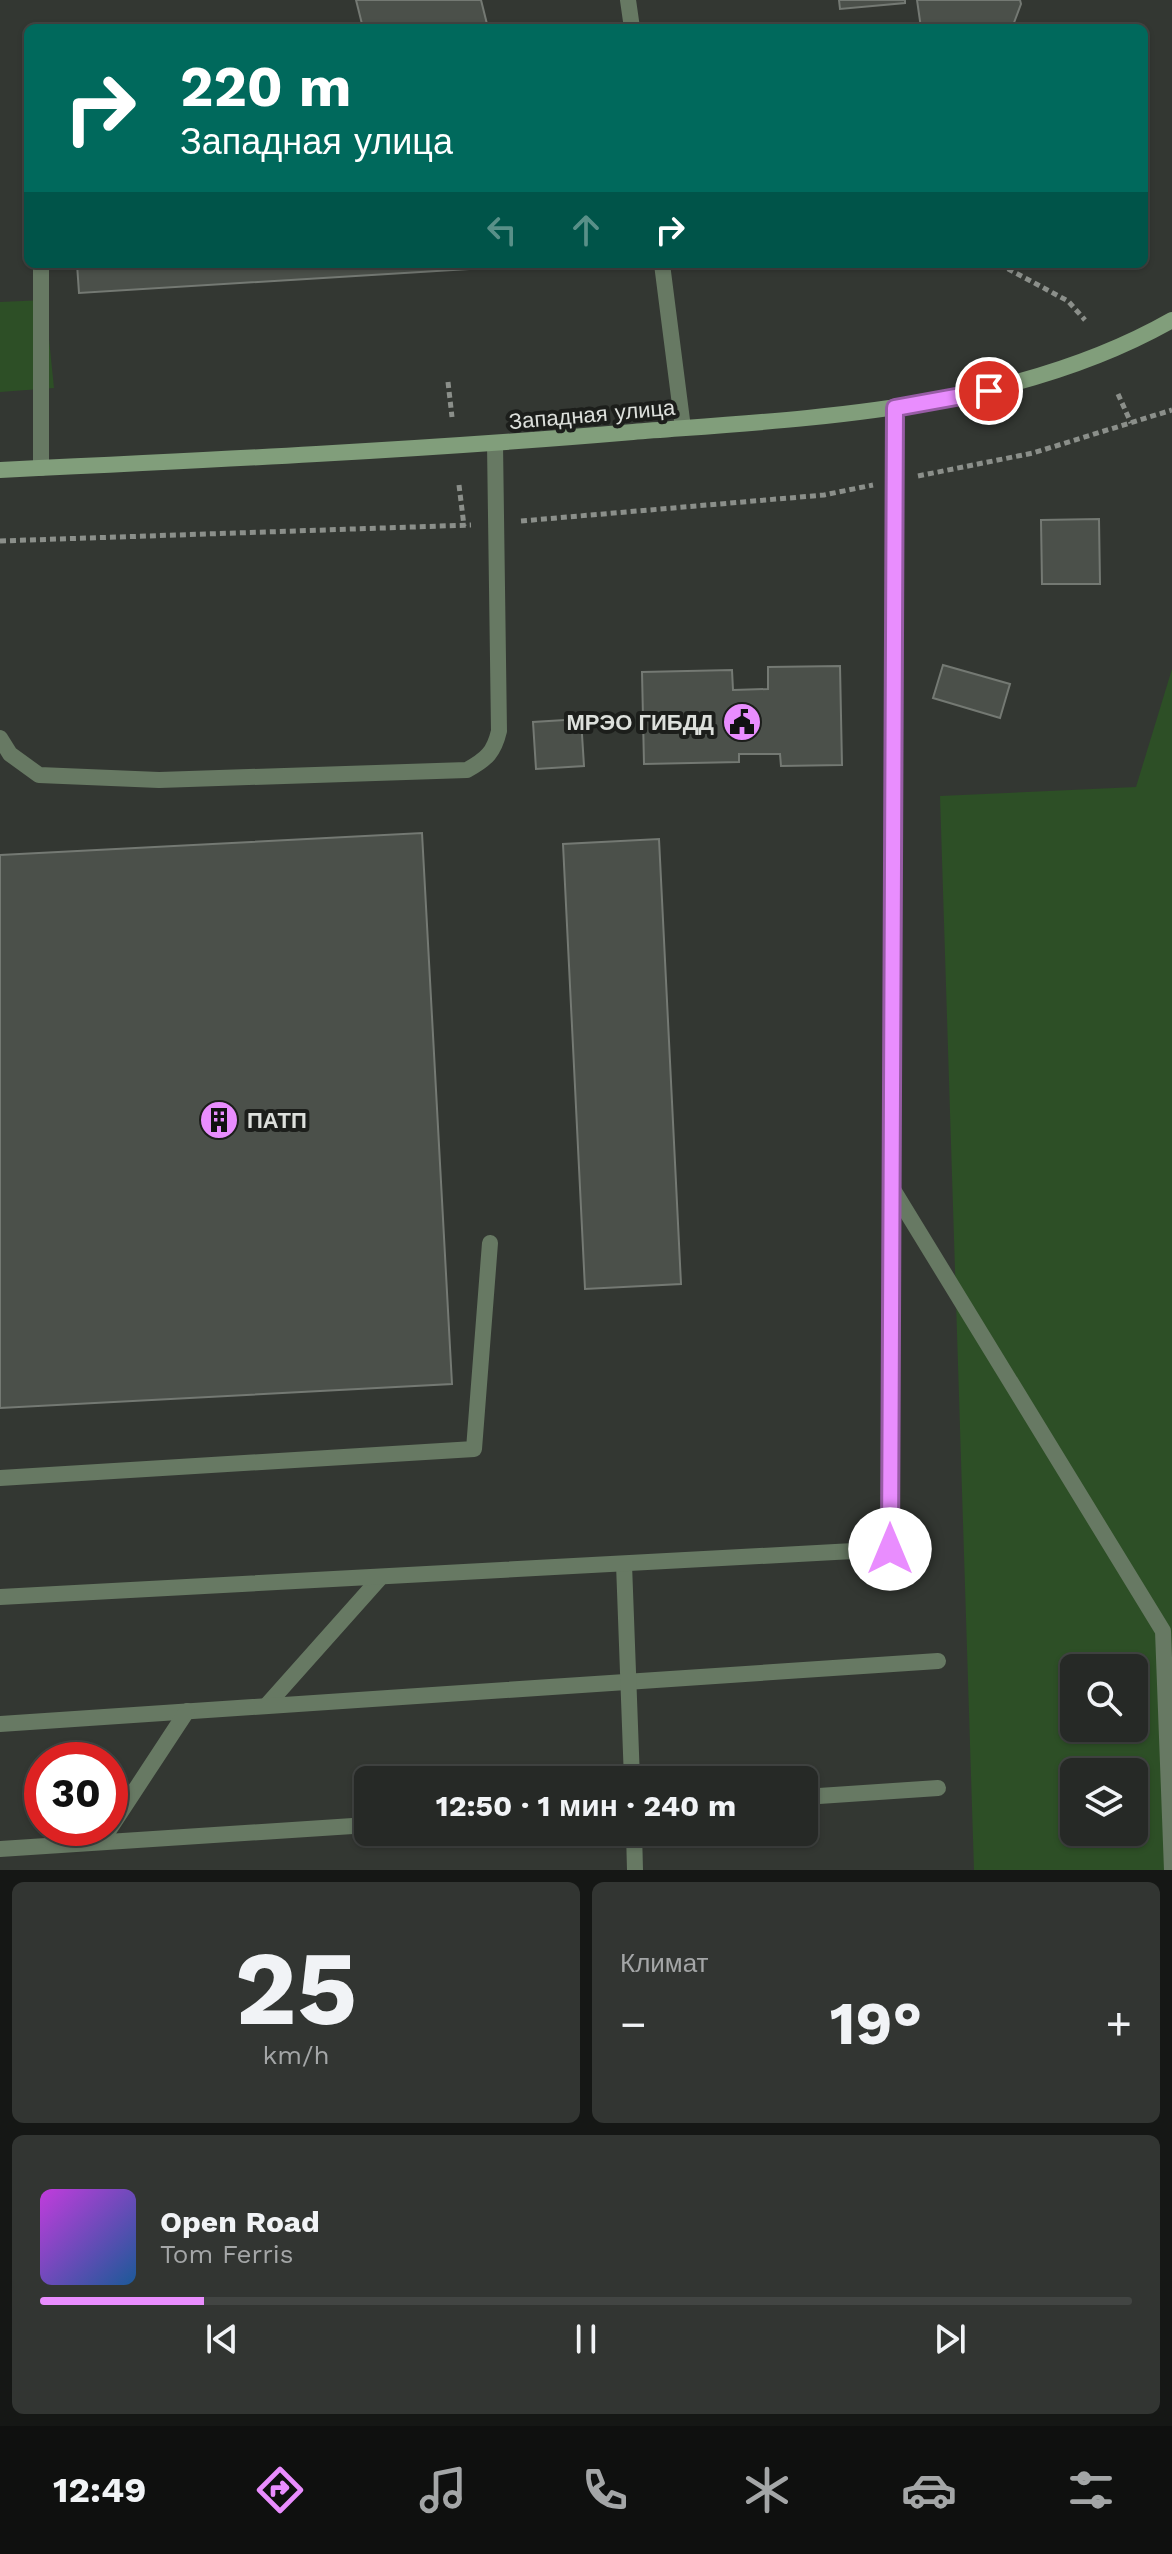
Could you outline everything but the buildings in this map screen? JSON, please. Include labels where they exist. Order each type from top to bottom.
[{"type":"main road","name":"Западная улица","points":[[0,470],[495,444],[895,408],[989,391],[1101,355],[1172,320]]},
{"type":"street","points":[[628,0],[631,24]]},
{"type":"street","points":[[41,268],[41,468]]},
{"type":"street","points":[[663,268],[683,428]]},
{"type":"street","points":[[0,1597],[890,1549],[895,408]]},
{"type":"street","points":[[0,738],[10,754],[39,775],[159,780],[467,770],[486,760],[495,748],[499,731],[495,444]]},
{"type":"street","points":[[892,1188],[1163,1631],[1172,1870]]},
{"type":"street","points":[[0,1478],[474,1449],[490,1243]]},
{"type":"street","points":[[624,1564],[631,1766]]},
{"type":"street","points":[[266,1706],[381,1577]]},
{"type":"street","points":[[0,1724],[938,1661]]},
{"type":"street","points":[[128,1801],[187,1711]]},
{"type":"street","points":[[818,1796],[938,1788]]},
{"type":"street","points":[[128,1840],[354,1826]]},
{"type":"street","points":[[0,1849],[43,1846]]},
{"type":"street","points":[[634,1846],[635,1870]]},
{"type":"path","points":[[1006,268],[1068,301],[1085,320]]},
{"type":"path","points":[[448,382],[452,417]]},
{"type":"path","points":[[1118,394],[1131,423]]},
{"type":"path","points":[[0,541],[464,526],[824,495],[1033,453],[1172,410]]},
{"type":"path","points":[[459,485],[464,526]]},
{"type":"green space","points":[[45,300],[54,388],[0,392],[0,302]]},
{"type":"green space","points":[[1172,669],[1172,1870],[974,1870],[940,796],[1136,787]]},
{"type":"place","name":"МРЭО ГИБДД","points":[[742,722]]},
{"type":"place","name":"ПАТП","points":[[219,1120]]},
{"type":"route","points":[[890,1549],[895,408],[989,391]]}]
